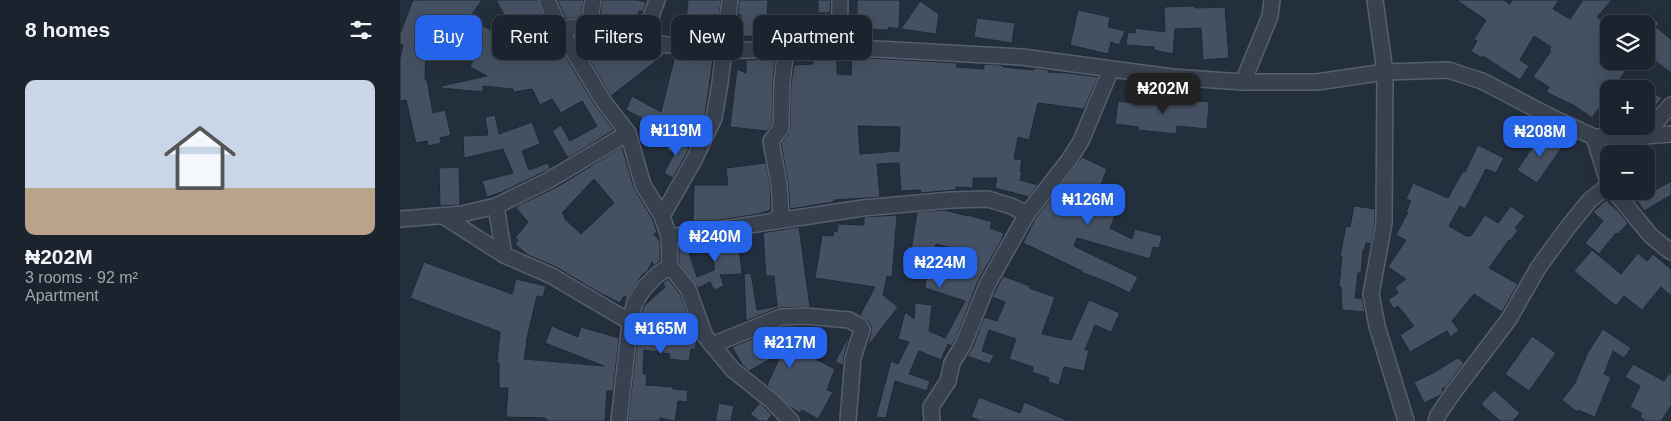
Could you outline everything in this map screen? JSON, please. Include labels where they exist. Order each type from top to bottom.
[{"type":"street","points":[[547,0],[554,15]]},
{"type":"street","points":[[591,15],[593,0]]},
{"type":"street","points":[[652,15],[657,0]]},
{"type":"street","points":[[728,15],[730,0]]},
{"type":"street","points":[[840,0],[840,15]]},
{"type":"street","points":[[1243,82],[1270,16],[1272,0]]},
{"type":"street","points":[[1375,0],[1385,72],[1384,222],[1371,294],[1378,326],[1406,421]]},
{"type":"street","points":[[566,39],[604,102],[628,133],[642,185],[662,216],[669,237],[670,266],[688,289],[705,336],[733,370],[772,401],[791,421]]},
{"type":"street","points":[[872,49],[1022,57],[1172,78],[1243,82],[1317,82],[1385,72],[1448,70],[1482,81],[1552,118],[1594,137],[1671,134]]},
{"type":"street","points":[[662,216],[693,162],[714,118],[722,60]]},
{"type":"street","points":[[774,220],[781,215],[779,184],[771,141],[781,128],[785,60]]},
{"type":"street","points":[[932,421],[931,407],[948,381],[952,362],[964,343],[987,285],[1027,214],[1069,160],[1081,141],[1111,69]]},
{"type":"street","points":[[1643,136],[1671,106]]},
{"type":"street","points":[[400,219],[462,214],[496,206],[549,180],[628,133]]},
{"type":"street","points":[[1594,137],[1600,156]]},
{"type":"street","points":[[1436,421],[1453,393],[1509,319],[1538,268],[1590,200],[1600,192]]},
{"type":"street","points":[[669,237],[864,208],[951,200],[988,200],[1011,206],[1027,214]]},
{"type":"street","points":[[1621,200],[1651,236],[1671,252]]},
{"type":"street","points":[[496,206],[504,255]]},
{"type":"street","points":[[442,216],[504,255],[552,276],[630,322]]},
{"type":"street","points":[[619,421],[630,322],[635,302],[645,287],[670,266]]},
{"type":"street","points":[[712,344],[781,317],[805,316],[849,320],[860,326],[862,330],[853,358],[848,421]]},
{"type":"building","points":[[413,0],[482,0],[471,15],[415,15],[415,60],[426,60],[425,80],[427,80],[433,113],[445,110],[451,135],[440,138],[441,143],[429,146],[427,141],[416,143],[406,100],[400,101],[400,59],[403,45],[400,44],[400,34]]},
{"type":"building","points":[[496,0],[538,0],[544,15],[504,15]]},
{"type":"building","points":[[557,0],[584,0],[581,15],[566,19],[566,15],[564,15]]},
{"type":"building","points":[[602,0],[637,0],[646,2],[643,12],[639,11],[638,15],[600,15]]},
{"type":"building","points":[[688,0],[721,0],[719,15],[686,15]]},
{"type":"building","points":[[739,0],[768,0],[767,15],[753,15],[753,36],[743,36],[743,15],[738,15]]},
{"type":"building","points":[[818,0],[831,0],[830,13],[818,13]]},
{"type":"building","points":[[857,0],[900,0],[899,29],[889,27],[888,30],[872,29],[872,15],[857,15]]},
{"type":"building","points":[[1456,0],[1503,0],[1510,4],[1512,0],[1559,0],[1553,9],[1570,19],[1583,0],[1612,0],[1597,17],[1600,19],[1600,70],[1623,70],[1625,72],[1619,80],[1600,80],[1600,109],[1592,118],[1575,106],[1546,92],[1549,87],[1533,77],[1551,51],[1549,50],[1551,47],[1534,36],[1520,60],[1529,66],[1520,80],[1483,56],[1482,58],[1471,51],[1477,41],[1474,39],[1486,20]]},
{"type":"building","points":[[920,1],[939,14],[936,34],[901,29]]},
{"type":"building","points":[[1195,6],[1195,8],[1225,7],[1229,58],[1203,60],[1201,28],[1175,29],[1173,54],[1154,50],[1154,47],[1126,45],[1128,32],[1135,33],[1135,28],[1165,32],[1164,7]]},
{"type":"building","points":[[1078,10],[1110,17],[1108,27],[1125,31],[1119,45],[1111,42],[1108,54],[1070,45]]},
{"type":"building","points":[[977,18],[1015,23],[1012,43],[974,37]]},
{"type":"building","points":[[1655,20],[1659,23],[1656,27],[1671,39],[1671,73],[1655,61]]},
{"type":"building","points":[[482,26],[492,30],[492,60],[566,60],[566,57],[596,107],[614,130],[568,158],[552,131],[561,125],[570,141],[597,126],[582,101],[561,113],[552,99],[540,105],[532,89],[514,92],[513,89],[483,86],[483,92],[441,88],[441,86],[487,76],[470,67],[473,60],[482,60]]},
{"type":"building","points":[[872,58],[957,63],[956,67],[984,69],[984,64],[1000,65],[1003,67],[1034,70],[1034,68],[1048,70],[1048,72],[1098,77],[1084,109],[1038,103],[1029,140],[1018,137],[1014,159],[1022,160],[1020,180],[1038,185],[1029,197],[995,188],[997,178],[973,178],[973,188],[956,187],[956,190],[920,193],[921,190],[901,191],[899,163],[877,164],[880,197],[834,200],[834,202],[790,209],[788,182],[781,143],[790,128],[791,83],[794,65],[813,64],[813,60],[837,60],[837,74],[851,75],[852,60],[872,60]],"holes":[[[858,126],[900,127],[899,151],[860,154]]]},
{"type":"building","points":[[590,60],[657,60],[611,96]]},
{"type":"building","points":[[674,60],[713,60],[705,115],[698,131],[644,119],[626,110],[632,96],[661,112]]},
{"type":"building","points":[[746,60],[775,60],[772,125],[767,131],[730,127],[737,69],[746,73]]},
{"type":"building","points":[[1655,94],[1662,98],[1655,107]]},
{"type":"building","points":[[1142,97],[1158,100],[1159,97],[1209,102],[1207,129],[1177,126],[1176,134],[1138,130],[1138,127],[1115,124],[1118,101],[1141,104]]},
{"type":"building","points":[[495,115],[499,134],[532,122],[540,144],[522,151],[529,170],[548,163],[550,169],[502,192],[487,197],[482,181],[513,173],[503,149],[464,158],[463,136],[488,135],[485,117]]},
{"type":"building","points":[[1543,132],[1563,146],[1537,183],[1517,170]]},
{"type":"building","points":[[674,138],[689,149],[673,178],[664,173],[674,154],[666,149]]},
{"type":"building","points":[[1478,145],[1504,158],[1496,173],[1486,169],[1465,209],[1460,206],[1449,226],[1468,237],[1468,235],[1471,236],[1485,215],[1498,223],[1511,206],[1525,216],[1515,228],[1518,230],[1489,268],[1518,284],[1502,312],[1474,294],[1452,321],[1459,330],[1451,337],[1447,331],[1410,352],[1400,335],[1414,326],[1398,306],[1394,309],[1388,300],[1398,293],[1395,287],[1406,279],[1388,267],[1406,240],[1396,235],[1408,212],[1406,212],[1411,201],[1406,199],[1413,183],[1448,198],[1463,171],[1465,172]]},
{"type":"building","points":[[622,147],[634,188],[653,220],[657,232],[654,234],[660,242],[660,261],[654,266],[652,262],[647,272],[642,275],[627,298],[624,296],[620,303],[556,267],[528,255],[515,244],[518,240],[515,238],[528,222],[516,208],[557,187]],"holes":[[[594,179],[614,203],[581,234],[564,218],[565,216],[562,213]]]},
{"type":"building","points":[[1082,157],[1107,169],[1101,185],[1124,194],[1110,228],[1132,239],[1135,229],[1162,236],[1159,248],[1153,247],[1150,259],[1077,238],[1074,246],[1138,277],[1130,293],[1081,272],[1023,243],[1035,219]]},
{"type":"building","points":[[766,163],[770,185],[771,210],[759,214],[713,221],[693,221],[694,185],[728,185],[726,168]]},
{"type":"building","points":[[459,167],[460,205],[440,206],[439,168]]},
{"type":"building","points":[[1671,181],[1671,195],[1644,211],[1637,200],[1655,200],[1655,190]]},
{"type":"building","points":[[1606,200],[1628,223],[1618,234],[1616,233],[1599,254],[1585,243],[1603,221],[1593,212]]},
{"type":"building","points":[[1354,206],[1375,209],[1371,244],[1366,243],[1363,250],[1361,273],[1358,273],[1355,298],[1362,298],[1365,312],[1342,310],[1341,287],[1339,287],[1342,256],[1340,256],[1346,226],[1350,227]]},
{"type":"building","points":[[944,210],[992,222],[990,228],[1004,233],[978,281],[956,339],[951,346],[948,344],[941,360],[919,351],[909,374],[930,381],[927,391],[895,381],[886,418],[876,417],[891,361],[898,364],[909,342],[898,339],[905,312],[914,319],[915,303],[932,305],[929,331],[945,338],[965,301],[925,288],[927,270],[947,272],[967,278],[975,254],[936,244],[929,267],[917,264],[919,260],[910,258],[917,212]]},
{"type":"building","points":[[897,215],[892,277],[887,276],[883,295],[898,307],[868,346],[871,326],[860,315],[875,287],[815,278],[822,235],[833,236],[834,231],[837,232],[838,224],[864,225],[864,217]]},
{"type":"building","points":[[799,227],[810,307],[778,308],[746,321],[744,274],[751,273],[757,310],[777,306],[774,276],[766,276],[763,233],[761,233]]},
{"type":"building","points":[[738,236],[742,274],[720,275],[724,286],[714,290],[710,282],[698,288],[679,263],[679,246],[686,244],[697,277],[714,270],[715,240]]},
{"type":"building","points":[[1592,250],[1621,274],[1638,253],[1647,261],[1653,254],[1671,269],[1671,296],[1661,287],[1642,310],[1624,296],[1616,306],[1574,271]]},
{"type":"building","points":[[424,262],[512,294],[516,279],[546,286],[543,297],[537,296],[524,359],[604,366],[545,343],[552,326],[578,337],[581,327],[619,338],[613,391],[607,391],[605,421],[546,421],[546,418],[506,417],[508,388],[499,388],[499,363],[497,363],[500,332],[410,298]]},
{"type":"building","points":[[1003,276],[1055,297],[1042,334],[1071,340],[1089,300],[1120,313],[1111,332],[1095,325],[1085,350],[1089,350],[1084,371],[1064,367],[1059,385],[1048,382],[1049,378],[1032,372],[1033,367],[1009,359],[1016,339],[989,330],[982,351],[994,355],[990,364],[967,356],[973,347],[984,317],[997,321],[1005,302],[992,297]]},
{"type":"building","points":[[668,279],[680,294],[697,340],[695,349],[691,349],[689,361],[669,359],[670,354],[644,350],[643,374],[647,374],[646,385],[688,390],[687,402],[678,401],[675,421],[660,418],[660,421],[628,421],[639,324],[644,306],[665,287],[663,283]]},
{"type":"building","points":[[783,326],[797,326],[804,342],[792,347],[835,369],[827,390],[833,392],[818,419],[802,410],[800,413],[790,407],[767,385],[782,353],[749,371],[743,366],[732,347]]},
{"type":"building","points":[[1603,329],[1631,348],[1624,358],[1613,351],[1604,374],[1611,377],[1595,417],[1578,410],[1577,412],[1562,400],[1575,383],[1588,352]]},
{"type":"building","points":[[851,332],[843,365],[835,362]]},
{"type":"building","points":[[1532,336],[1556,353],[1529,391],[1505,374]]},
{"type":"building","points":[[1458,358],[1464,363],[1446,387],[1442,389],[1443,392],[1424,403],[1414,382]]},
{"type":"building","points":[[1633,364],[1664,381],[1671,371],[1671,406],[1661,421],[1646,421],[1640,417],[1642,413],[1630,407],[1640,386],[1625,377]]},
{"type":"building","points":[[1494,390],[1520,413],[1513,421],[1500,421],[1481,404]]},
{"type":"building","points":[[979,397],[1020,413],[1024,402],[1069,421],[981,421],[971,417]]},
{"type":"building","points":[[719,403],[734,406],[731,421],[715,421]]},
{"type":"building","points":[[760,403],[772,415],[767,421],[759,421],[750,414]]}]
